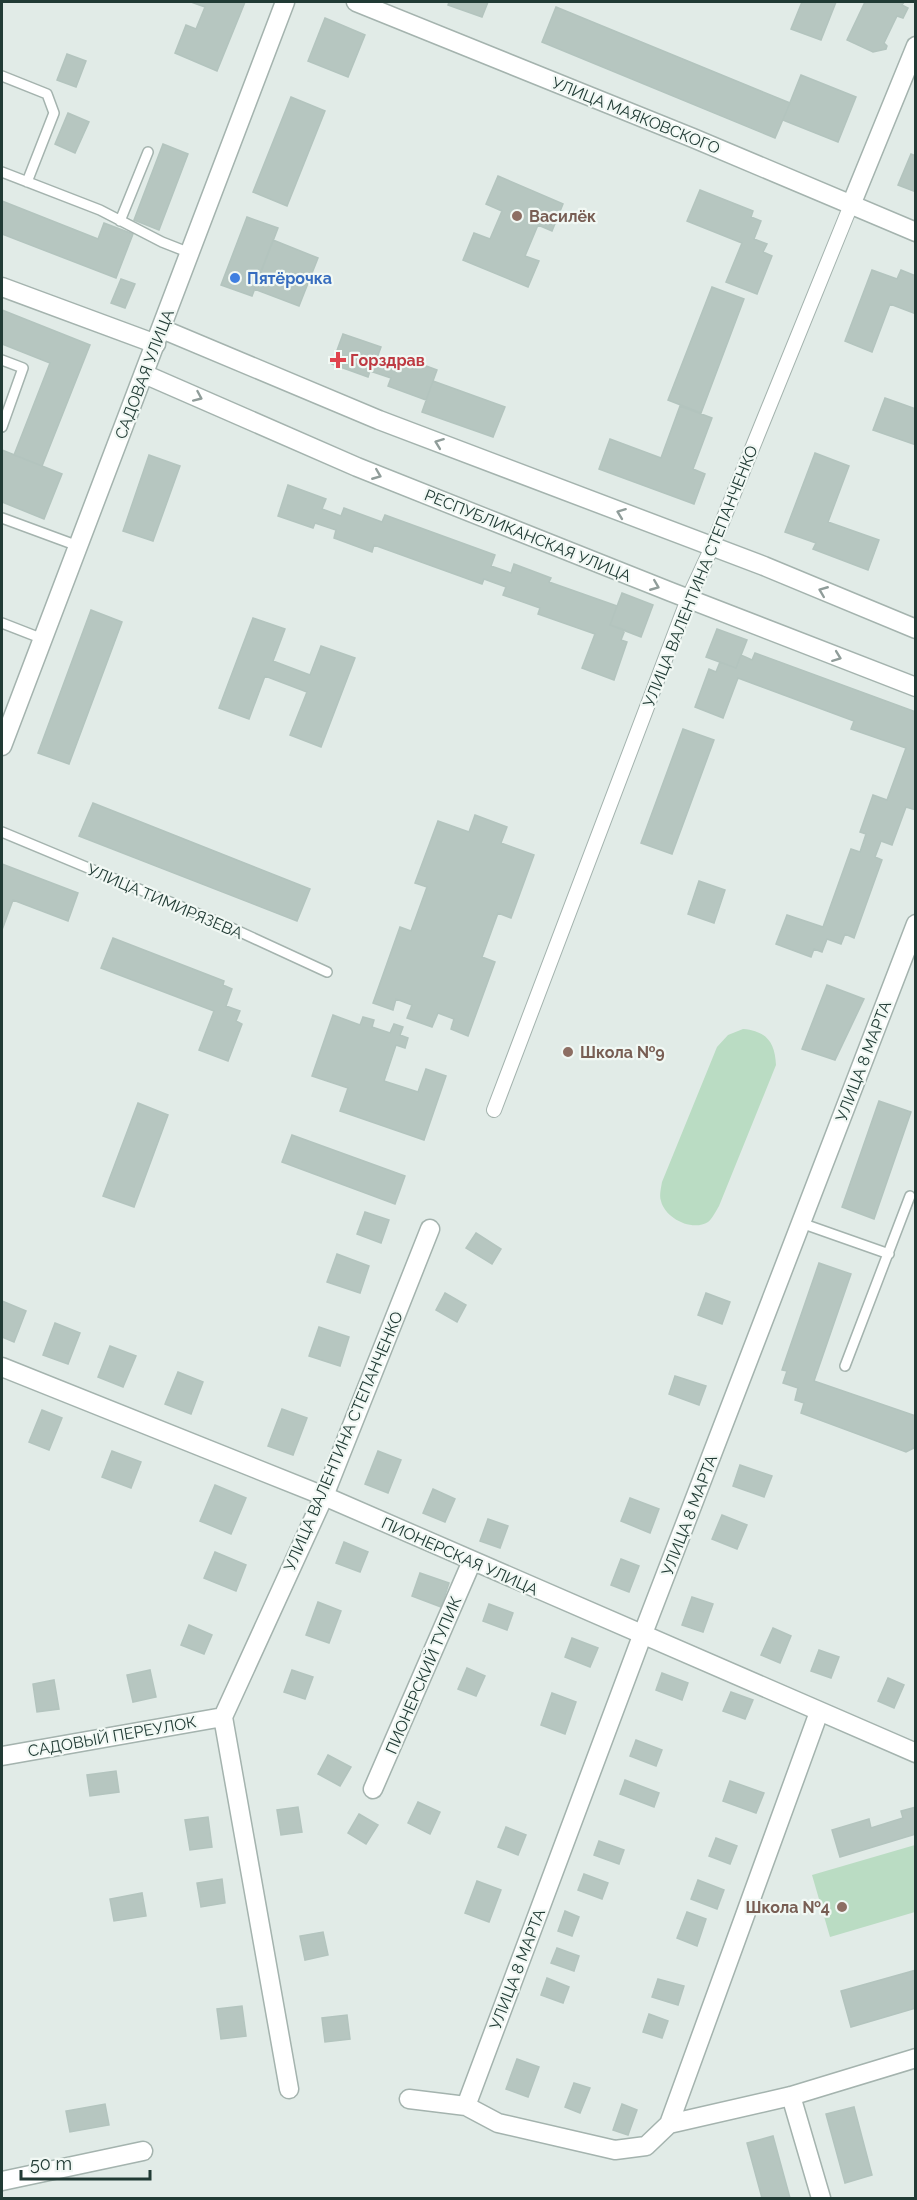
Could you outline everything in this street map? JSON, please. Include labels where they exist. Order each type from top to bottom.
[{"type":"street","name":"САДОВАЯ УЛИЦА","points":[[2,746],[285,2]]},
{"type":"street","name":"УЛИЦА МАЯКОВСКОГО","points":[[356,2],[693,138],[915,231]]},
{"type":"street","name":"УЛИЦА ВАЛЕНТИНА СТЕПАНЧЕНКО","points":[[494,1110],[688,599],[712,547],[915,46]]},
{"type":"street","points":[[2,287],[159,337],[712,547],[915,629]]},
{"type":"street","name":"РЕСПУБЛИКАНСКАЯ УЛИЦА","points":[[144,374],[357,467],[915,687]]},
{"type":"street","name":"УЛИЦА 8 МАРТА","points":[[466,2106],[642,1636],[915,924]]},
{"type":"street","name":"УЛИЦА ВАЛЕНТИНА СТЕПАНЧЕНКО","points":[[223,1717],[324,1496],[430,1229]]},
{"type":"street","name":"ПИОНЕРСКАЯ УЛИЦА","points":[[2,1367],[324,1496],[915,1754]]},
{"type":"street","name":"ПИОНЕРСКИЙ ТУПИК","points":[[374,1790],[472,1562]]},
{"type":"street","points":[[409,2099],[466,2106],[498,2123],[615,2150],[646,2146],[669,2124],[819,1712]]},
{"type":"street","points":[[223,1717],[289,2089]]},
{"type":"street","name":"САДОВЫЙ ПЕРЕУЛОК","points":[[2,1756],[223,1717]]},
{"type":"street","points":[[669,2124],[791,2096],[915,2058]]},
{"type":"street","points":[[791,2096],[821,2199]]},
{"type":"street","points":[[2,2181],[143,2151]]},
{"type":"lane","points":[[2,76],[47,94],[54,113],[27,182]]},
{"type":"lane","points":[[120,221],[148,152]]},
{"type":"lane","points":[[2,172],[100,210],[190,253]]},
{"type":"lane","points":[[2,360],[22,368],[2,427]]},
{"type":"lane","points":[[2,518],[78,546]]},
{"type":"lane","points":[[2,623],[43,639]]},
{"type":"lane","name":"УЛИЦА ТИМИРЯЗЕВА","points":[[2,832],[225,925],[327,972]]},
{"type":"lane","points":[[845,1366],[910,1196]]},
{"type":"lane","points":[[801,1223],[889,1254]]},
{"type":"green space","points":[[743,1029],[764,1035],[774,1050],[776,1065],[719,1206],[708,1222],[702,1225],[680,1222],[668,1213],[661,1201],[662,1182],[717,1047],[728,1035]]},
{"type":"green space","points":[[915,1845],[915,1912],[830,1937],[812,1875]]},
{"type":"building","points":[[191,2],[245,2],[217,71],[175,53],[186,25],[196,29],[205,7]]},
{"type":"building","points":[[449,2],[488,2],[482,17],[448,5]]},
{"type":"building","points":[[802,2],[836,2],[821,40],[791,29]]},
{"type":"building","points":[[865,2],[904,2],[902,5],[908,8],[903,18],[897,16],[884,43],[887,46],[886,49],[873,52],[847,40]]},
{"type":"building","points":[[556,7],[790,103],[775,138],[542,42]]},
{"type":"building","points":[[325,18],[365,35],[348,77],[308,61]]},
{"type":"building","points":[[67,54],[86,61],[76,87],[57,80]]},
{"type":"building","points":[[801,75],[856,97],[838,142],[783,120]]},
{"type":"building","points":[[291,97],[325,111],[287,206],[253,192]]},
{"type":"building","points":[[68,113],[89,122],[75,153],[55,144]]},
{"type":"building","points":[[163,144],[188,154],[159,230],[134,220]]},
{"type":"building","points":[[911,154],[916,156],[916,192],[898,185]]},
{"type":"building","points":[[498,176],[563,204],[552,231],[538,225],[525,256],[539,261],[528,287],[463,260],[474,233],[490,239],[502,211],[486,204]]},
{"type":"building","points":[[700,190],[753,211],[751,217],[761,221],[754,239],[767,244],[763,252],[772,256],[757,294],[726,282],[742,243],[687,221]]},
{"type":"building","points":[[2,201],[98,239],[104,223],[133,234],[116,278],[2,234]]},
{"type":"building","points":[[247,217],[278,228],[252,296],[221,285]]},
{"type":"building","points":[[273,240],[318,258],[299,306],[254,289]]},
{"type":"building","points":[[872,270],[897,279],[901,270],[916,276],[916,314],[890,304],[872,352],[845,341]]},
{"type":"building","points":[[121,279],[135,284],[125,308],[111,303]]},
{"type":"building","points":[[712,287],[744,299],[701,413],[668,400]]},
{"type":"building","points":[[2,310],[90,345],[42,466],[14,455],[50,363],[2,344]]},
{"type":"building","points":[[343,334],[381,347],[377,358],[396,364],[399,356],[437,370],[426,400],[388,386],[391,378],[370,371],[368,377],[332,364]]},
{"type":"building","points":[[433,381],[505,407],[493,437],[422,412]]},
{"type":"building","points":[[885,398],[916,409],[916,445],[873,430]]},
{"type":"building","points":[[680,406],[712,418],[693,469],[705,474],[694,504],[599,469],[610,439],[661,458]]},
{"type":"building","points":[[2,450],[62,474],[44,519],[2,502]]},
{"type":"building","points":[[815,453],[849,466],[828,522],[879,540],[868,570],[813,549],[816,543],[785,532]]},
{"type":"building","points":[[149,455],[180,466],[153,541],[123,531]]},
{"type":"building","points":[[288,485],[326,499],[322,509],[341,516],[344,508],[382,522],[385,515],[495,555],[491,566],[511,573],[514,564],[551,578],[549,582],[617,606],[610,625],[625,630],[621,640],[627,642],[614,680],[582,668],[595,634],[538,614],[540,608],[503,595],[506,587],[484,579],[482,584],[374,545],[372,552],[334,538],[336,530],[315,523],[313,528],[278,516]]},
{"type":"building","points":[[622,593],[653,605],[641,637],[610,625]]},
{"type":"building","points":[[91,610],[122,622],[69,764],[38,753]]},
{"type":"building","points":[[253,618],[285,629],[273,661],[310,675],[321,646],[355,658],[321,747],[290,735],[307,692],[265,676],[249,719],[219,708]]},
{"type":"building","points":[[717,629],[747,640],[736,668],[706,657]]},
{"type":"building","points":[[755,653],[916,712],[916,810],[906,807],[892,845],[881,841],[875,857],[882,860],[854,938],[845,934],[841,944],[827,939],[822,952],[814,949],[811,957],[776,944],[787,915],[823,927],[851,849],[860,852],[866,834],[860,832],[873,795],[887,800],[906,748],[851,729],[854,721],[738,678],[723,718],[695,707],[709,669],[716,672],[720,662],[736,668],[741,655],[752,660]]},
{"type":"building","points":[[683,729],[714,740],[672,854],[641,843]]},
{"type":"building","points":[[93,803],[310,889],[297,921],[79,836]]},
{"type":"building","points":[[475,815],[507,827],[501,843],[534,855],[511,918],[498,913],[482,957],[495,962],[468,1036],[451,1029],[454,1019],[438,1013],[432,1027],[407,1018],[412,1005],[396,999],[393,1010],[373,1003],[400,927],[411,931],[427,887],[415,883],[438,821],[469,832]]},
{"type":"building","points":[[2,864],[78,893],[68,921],[13,900],[2,930]]},
{"type":"building","points":[[699,881],[725,890],[714,923],[688,914]]},
{"type":"building","points":[[113,938],[224,981],[223,985],[232,989],[226,1006],[240,1011],[236,1021],[242,1024],[228,1061],[199,1050],[214,1011],[101,968]]},
{"type":"building","points":[[827,985],[864,999],[835,1060],[802,1049]]},
{"type":"building","points":[[333,1015],[360,1025],[363,1017],[374,1020],[372,1027],[390,1033],[394,1024],[403,1027],[400,1035],[408,1038],[405,1048],[396,1045],[384,1081],[418,1092],[426,1069],[446,1076],[424,1140],[340,1111],[348,1088],[312,1076]]},
{"type":"building","points":[[879,1101],[911,1112],[874,1219],[842,1207]]},
{"type":"building","points":[[138,1103],[168,1115],[134,1207],[103,1196]]},
{"type":"building","points":[[292,1135],[405,1176],[395,1204],[282,1162]]},
{"type":"building","points":[[365,1212],[389,1220],[381,1243],[357,1234]]},
{"type":"building","points":[[476,1233],[501,1249],[492,1264],[466,1248]]},
{"type":"building","points":[[337,1254],[369,1266],[360,1293],[327,1282]]},
{"type":"building","points":[[819,1263],[851,1274],[814,1381],[916,1416],[916,1447],[906,1452],[801,1413],[804,1403],[795,1400],[798,1388],[783,1383],[787,1371],[782,1370]]},
{"type":"building","points":[[445,1293],[466,1305],[457,1322],[436,1310]]},
{"type":"building","points":[[706,1293],[730,1302],[722,1324],[698,1315]]},
{"type":"building","points":[[2,1301],[26,1311],[14,1342],[2,1337]]},
{"type":"building","points":[[55,1323],[80,1333],[68,1364],[43,1355]]},
{"type":"building","points":[[319,1327],[349,1337],[340,1366],[309,1356]]},
{"type":"building","points":[[110,1346],[136,1356],[123,1387],[98,1377]]},
{"type":"building","points":[[178,1372],[203,1382],[191,1414],[165,1404]]},
{"type":"building","points":[[675,1376],[706,1386],[699,1405],[669,1394]]},
{"type":"building","points":[[282,1409],[307,1418],[293,1455],[268,1446]]},
{"type":"building","points":[[42,1410],[62,1418],[49,1450],[29,1442]]},
{"type":"building","points":[[112,1451],[141,1462],[131,1488],[102,1477]]},
{"type":"building","points":[[378,1451],[401,1460],[388,1493],[365,1484]]},
{"type":"building","points":[[740,1465],[772,1476],[764,1497],[733,1486]]},
{"type":"building","points":[[215,1485],[246,1498],[231,1534],[200,1521]]},
{"type":"building","points":[[433,1489],[455,1499],[445,1522],[423,1513]]},
{"type":"building","points":[[630,1498],[659,1509],[650,1533],[621,1521]]},
{"type":"building","points":[[722,1515],[747,1525],[737,1549],[712,1539]]},
{"type":"building","points":[[488,1519],[508,1526],[500,1548],[480,1541]]},
{"type":"building","points":[[344,1542],[368,1552],[360,1572],[336,1563]]},
{"type":"building","points":[[215,1552],[246,1565],[236,1591],[204,1578]]},
{"type":"building","points":[[621,1559],[639,1566],[629,1592],[611,1585]]},
{"type":"building","points":[[420,1573],[449,1583],[441,1607],[412,1596]]},
{"type":"building","points":[[692,1597],[713,1604],[703,1632],[682,1625]]},
{"type":"building","points":[[318,1602],[341,1611],[329,1643],[306,1635]]},
{"type":"building","points":[[489,1604],[513,1613],[507,1630],[483,1621]]},
{"type":"building","points":[[189,1625],[212,1635],[204,1654],[181,1645]]},
{"type":"building","points":[[773,1628],[791,1636],[780,1663],[761,1655]]},
{"type":"building","points":[[572,1638],[598,1648],[590,1667],[565,1657]]},
{"type":"building","points":[[819,1650],[839,1657],[831,1678],[811,1671]]},
{"type":"building","points":[[467,1668],[485,1676],[476,1696],[458,1689]]},
{"type":"building","points":[[150,1670],[156,1697],[133,1702],[127,1675]]},
{"type":"building","points":[[292,1670],[313,1677],[305,1699],[284,1692]]},
{"type":"building","points":[[662,1673],[688,1683],[682,1700],[656,1690]]},
{"type":"building","points":[[888,1678],[904,1685],[894,1708],[878,1701]]},
{"type":"building","points":[[54,1680],[59,1709],[37,1712],[33,1684]]},
{"type":"building","points":[[731,1692],[753,1700],[745,1719],[723,1711]]},
{"type":"building","points":[[552,1693],[576,1702],[565,1734],[541,1725]]},
{"type":"building","points":[[636,1740],[662,1750],[656,1766],[630,1756]]},
{"type":"building","points":[[328,1755],[351,1767],[340,1786],[318,1774]]},
{"type":"building","points":[[116,1771],[119,1792],[90,1796],[87,1775]]},
{"type":"building","points":[[625,1780],[659,1793],[654,1807],[620,1794]]},
{"type":"building","points":[[730,1781],[764,1793],[756,1813],[723,1801]]},
{"type":"building","points":[[418,1802],[440,1812],[430,1834],[408,1823]]},
{"type":"building","points":[[298,1807],[302,1832],[281,1835],[277,1810]]},
{"type":"building","points":[[916,1807],[916,1834],[840,1857],[832,1830],[869,1819],[871,1828],[903,1818],[901,1811]]},
{"type":"building","points":[[359,1814],[378,1825],[366,1844],[348,1833]]},
{"type":"building","points":[[208,1817],[212,1847],[190,1850],[185,1820]]},
{"type":"building","points":[[506,1827],[526,1835],[518,1855],[498,1847]]},
{"type":"building","points":[[716,1838],[737,1846],[730,1864],[709,1856]]},
{"type":"building","points":[[599,1841],[624,1850],[619,1864],[594,1855]]},
{"type":"building","points":[[584,1874],[608,1883],[602,1899],[578,1890]]},
{"type":"building","points":[[222,1879],[225,1903],[201,1907],[197,1883]]},
{"type":"building","points":[[698,1880],[724,1890],[717,1909],[691,1899]]},
{"type":"building","points":[[477,1881],[501,1890],[489,1922],[465,1913]]},
{"type":"building","points":[[142,1893],[146,1916],[114,1921],[110,1899]]},
{"type":"building","points":[[565,1911],[579,1917],[572,1936],[558,1931]]},
{"type":"building","points":[[687,1912],[706,1919],[697,1946],[677,1938]]},
{"type":"building","points":[[323,1932],[328,1955],[305,1960],[300,1936]]},
{"type":"building","points":[[557,1948],[579,1956],[574,1971],[551,1963]]},
{"type":"building","points":[[916,1970],[916,2008],[851,2027],[841,1991]]},
{"type":"building","points":[[547,1978],[569,1987],[563,2003],[541,1995]]},
{"type":"building","points":[[658,1979],[684,1986],[678,2005],[652,1997]]},
{"type":"building","points":[[242,2006],[246,2036],[221,2039],[217,2009]]},
{"type":"building","points":[[649,2014],[668,2021],[662,2038],[643,2032]]},
{"type":"building","points":[[347,2015],[350,2039],[325,2042],[322,2018]]},
{"type":"building","points":[[517,2059],[539,2067],[528,2097],[506,2089]]},
{"type":"building","points":[[574,2083],[590,2088],[580,2113],[565,2107]]},
{"type":"building","points":[[105,2104],[109,2125],[70,2132],[66,2111]]},
{"type":"building","points":[[622,2104],[637,2110],[628,2135],[613,2130]]},
{"type":"building","points":[[854,2107],[872,2175],[845,2183],[826,2114]]},
{"type":"building","points":[[773,2136],[790,2198],[762,2198],[747,2143]]},
{"type":"place","name":"Василёк","points":[[517,216]]},
{"type":"place","name":"Пятёрочка","points":[[235,278]]},
{"type":"place","name":"Горздрав","points":[[338,360]]},
{"type":"place","name":"Школа №9","points":[[568,1052]]},
{"type":"place","name":"Школа №4","points":[[842,1907]]}]
